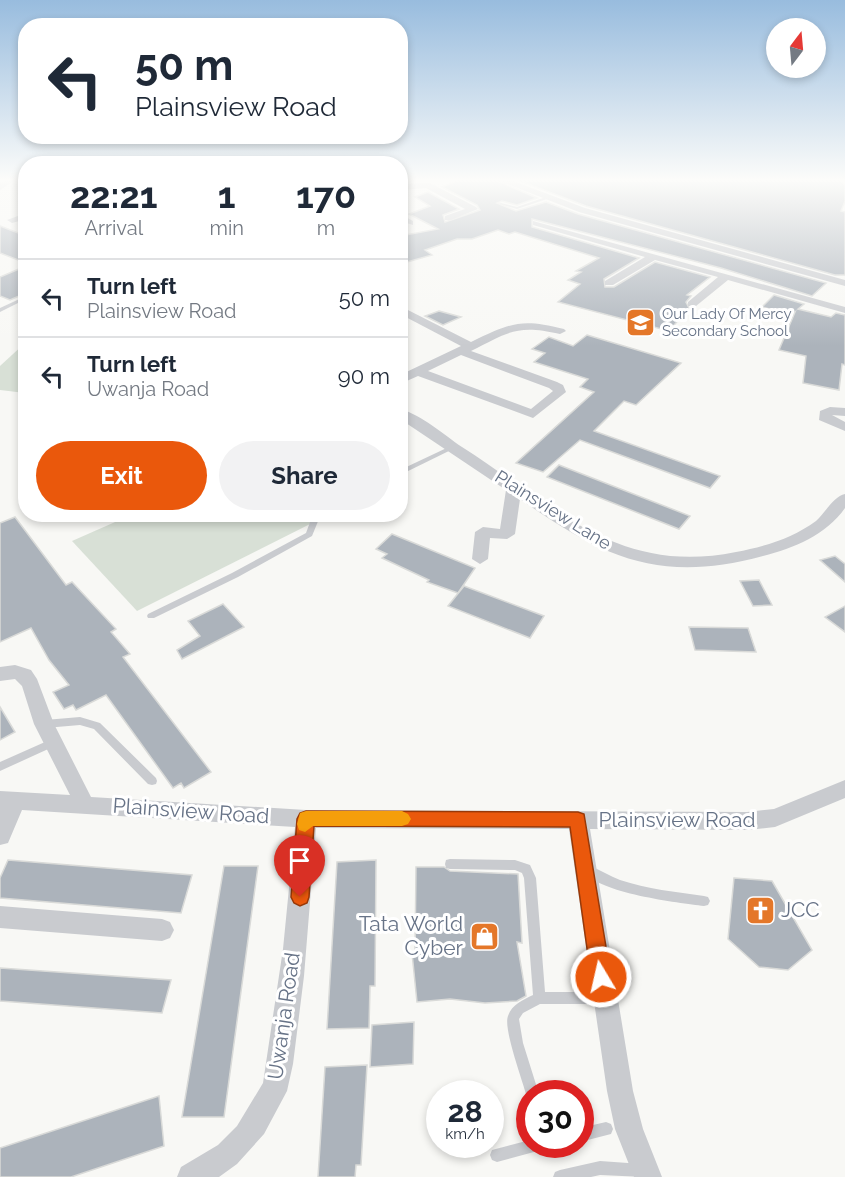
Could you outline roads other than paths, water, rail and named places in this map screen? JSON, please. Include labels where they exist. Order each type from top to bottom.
[{"type":"street","points":[[578,236],[845,310]]},
{"type":"street","points":[[673,236],[845,285]]},
{"type":"street","points":[[609,283],[652,257]]},
{"type":"street","points":[[692,304],[725,277]]},
{"type":"street","points":[[824,304],[845,285]]},
{"type":"street","points":[[408,314],[467,349],[553,385],[559,388],[560,392],[533,414],[419,372]]},
{"type":"street","points":[[408,377],[513,326],[534,325],[560,330]]},
{"type":"street","points":[[845,412],[830,411],[825,414],[826,420],[845,427]]},
{"type":"street","name":"Plainsview Lane","points":[[408,418],[590,536],[624,553],[654,561],[695,563],[736,559],[803,536],[828,521],[845,498]]},
{"type":"street","points":[[480,559],[483,532],[507,534],[514,488]]},
{"type":"street","points":[[0,674],[15,672],[25,675],[32,684],[44,724],[85,805]]},
{"type":"street","name":"Plainsview Road","points":[[8,800],[306,819],[767,820],[845,789]]},
{"type":"street","points":[[0,836],[8,800]]},
{"type":"street","name":"Uwanja Road","points":[[191,1177],[213,1167],[235,1150],[271,1097],[278,1070],[290,994],[306,819]]},
{"type":"street","points":[[578,820],[620,1091],[629,1129],[647,1174]]},
{"type":"street","points":[[0,917],[162,930]]},
{"type":"lane","points":[[0,310],[18,301]]},
{"type":"lane","points":[[408,469],[453,447]]},
{"type":"lane","points":[[151,616],[236,575],[309,534],[314,522]]},
{"type":"lane","points":[[44,724],[67,721],[86,722],[97,726],[152,781]]},
{"type":"lane","points":[[0,767],[54,742]]},
{"type":"lane","points":[[450,864],[515,865],[525,869],[530,878],[539,998]]},
{"type":"lane","points":[[585,868],[602,878],[655,895],[704,901]]},
{"type":"lane","points":[[529,1080],[517,1043],[513,1018],[519,1009],[539,998],[604,998]]},
{"type":"lane","points":[[594,1132],[606,1129]]},
{"type":"lane","points":[[560,1177],[600,1168],[647,1174]]},
{"type":"place","name":"Our Lady Of Mercy Secondary School","points":[[641,323]]},
{"type":"place","name":"JCC","points":[[760,910]]},
{"type":"place","name":"Tata World Cyber","points":[[484,936]]}]
